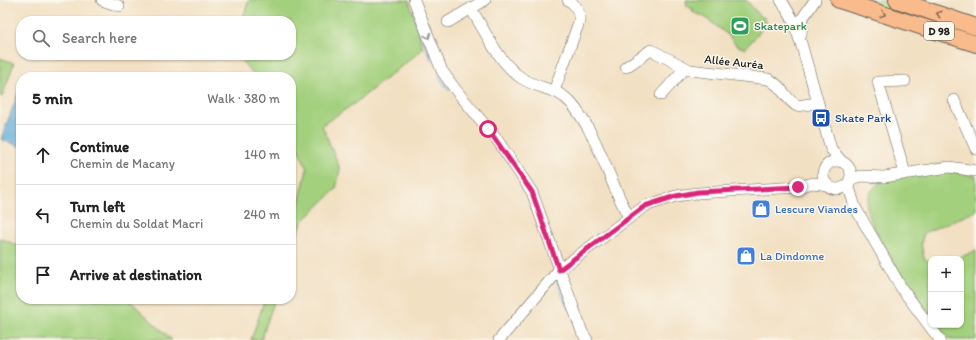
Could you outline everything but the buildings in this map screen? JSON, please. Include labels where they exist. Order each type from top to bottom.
[{"type":"highway","name":"D 98","points":[[839,0],[976,44]]},
{"type":"highway","name":"D 98","points":[[897,0],[976,26]]},
{"type":"street","points":[[102,0],[119,6]]},
{"type":"street","points":[[448,22],[484,0]]},
{"type":"street","points":[[554,91],[562,65],[579,22],[580,14],[576,7],[568,0]]},
{"type":"street","points":[[781,0],[792,18],[801,43],[831,149],[845,165],[855,207],[902,289],[940,340]]},
{"type":"street","points":[[801,43],[800,28],[802,19],[814,0]]},
{"type":"street","points":[[417,1],[442,72],[454,90],[498,141],[532,192],[582,332],[587,340]]},
{"type":"street","points":[[471,9],[512,71],[540,88],[554,91],[563,95],[571,103],[581,117],[604,161],[629,217]]},
{"type":"street","name":"Allée Auréa","points":[[626,67],[651,50],[690,70],[768,79],[779,85],[791,102],[797,106],[817,102]]},
{"type":"street","points":[[661,95],[685,68]]},
{"type":"street","points":[[905,81],[878,82],[905,173]]},
{"type":"street","points":[[954,100],[976,149]]},
{"type":"street","points":[[831,149],[824,178],[855,207]]},
{"type":"street","points":[[813,183],[832,162],[845,165],[867,176]]},
{"type":"street","points":[[499,340],[559,270],[645,206],[676,196],[698,192],[798,187],[813,183],[842,188],[849,182],[867,176],[884,177],[949,167],[976,171]]},
{"type":"green space","points":[[249,0],[409,0],[423,49],[355,103],[322,125],[340,169],[336,189],[302,222],[296,239],[296,214],[307,169],[296,144],[296,72],[251,72],[241,60],[296,60],[296,16],[244,16]]},
{"type":"green space","name":"Skatepark","points":[[686,0],[746,0],[760,16],[765,18],[766,24],[745,49],[736,45],[728,35],[703,16],[692,12],[693,9],[687,6]]},
{"type":"green space","points":[[850,0],[885,0],[976,31],[976,39]]},
{"type":"green space","points":[[0,58],[14,63],[2,97],[0,96]]},
{"type":"green space","points":[[951,171],[976,176],[976,211],[924,233],[921,243],[924,258],[928,261],[928,312],[905,280],[876,232],[867,208],[867,202],[870,195],[878,184],[885,180],[913,174]]},
{"type":"green space","points":[[0,238],[16,245],[16,304],[133,304],[172,340],[0,340]]},
{"type":"green space","points":[[976,250],[976,340],[950,340],[940,328],[964,328],[963,256]]},
{"type":"green space","points":[[263,304],[273,304],[261,340],[251,340]]},
{"type":"water","points":[[16,99],[16,145],[1,139]]},
{"type":"waterway","points":[[416,20],[431,59]]},
{"type":"waterway","points":[[439,76],[449,90]]},
{"type":"waterway","points":[[557,280],[569,311]]},
{"type":"place","name":"Skatepark","points":[[740,26]]},
{"type":"place","name":"Skate Park","points":[[821,118]]},
{"type":"place","name":"Lescure Viandes","points":[[761,209]]},
{"type":"place","name":"La Dindonne","points":[[746,256]]},
{"type":"route","points":[[488,129],[498,141],[532,192],[541,213],[559,270],[645,206],[676,196],[698,192],[798,187]]}]
